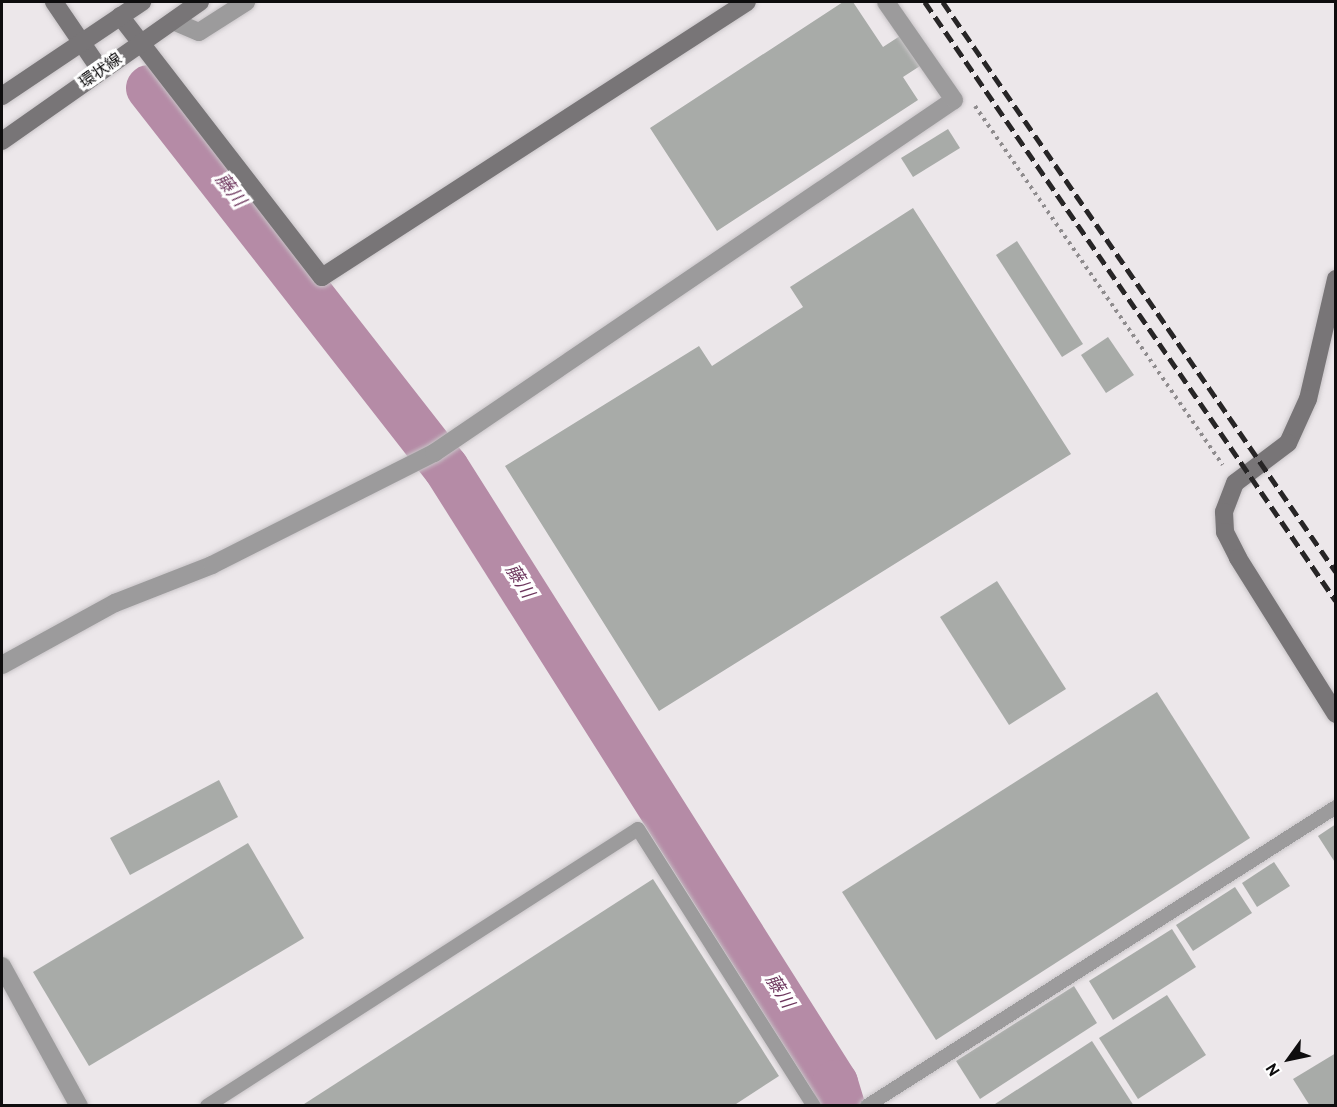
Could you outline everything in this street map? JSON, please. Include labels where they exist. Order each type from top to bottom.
[{"type":"street","points":[[54,2],[101,71]]},
{"type":"street","name":"環状線","points":[[2,141],[200,2]]},
{"type":"street","points":[[173,21],[199,32],[246,2]]},
{"type":"street","points":[[120,16],[140,45],[322,277],[747,2]]},
{"type":"street","points":[[2,665],[115,603],[212,565],[434,453],[954,100],[886,2]]},
{"type":"street","points":[[2,96],[139,3]]},
{"type":"street","points":[[1335,279],[1308,399],[1288,443],[1235,483],[1226,497],[1225,532],[1335,714]]},
{"type":"street","points":[[2,966],[79,1106]]},
{"type":"lane","points":[[867,1106],[1335,807]]},
{"type":"lane","points":[[207,1106],[638,829],[814,1106]]},
{"type":"path","points":[[954,100],[972,102],[1235,483]]},
{"type":"building","points":[[843,2],[853,2],[883,47],[900,36],[920,66],[903,77],[918,100],[717,231],[650,128]]},
{"type":"building","points":[[948,129],[960,148],[913,177],[901,158]]},
{"type":"building","points":[[913,208],[1071,454],[659,711],[505,466],[699,346],[712,366],[803,307],[790,287]]},
{"type":"building","points":[[1017,241],[1083,344],[1062,357],[996,255]]},
{"type":"building","points":[[1108,337],[1134,375],[1106,393],[1081,355]]},
{"type":"building","points":[[997,581],[1066,689],[1009,725],[940,617]]},
{"type":"building","points":[[1157,692],[1250,838],[936,1040],[842,892]]},
{"type":"building","points":[[219,780],[238,817],[130,875],[110,838]]},
{"type":"building","points":[[1336,824],[1336,864],[1318,836]]},
{"type":"building","points":[[248,843],[304,938],[89,1066],[33,972]]},
{"type":"building","points":[[1274,862],[1290,886],[1257,907],[1242,883]]},
{"type":"building","points":[[653,879],[779,1076],[733,1106],[301,1106]]},
{"type":"building","points":[[1235,887],[1252,913],[1193,951],[1176,925]]},
{"type":"building","points":[[1172,929],[1196,967],[1113,1020],[1089,981]]},
{"type":"building","points":[[1074,986],[1097,1023],[980,1099],[956,1061]]},
{"type":"building","points":[[1167,995],[1206,1055],[1138,1099],[1099,1038]]},
{"type":"building","points":[[1092,1041],[1134,1106],[992,1106]]},
{"type":"building","points":[[1336,1053],[1336,1106],[1310,1106],[1293,1079]]},
{"type":"waterway","name":"藤川","points":[[149,88],[446,468],[835,1083],[842,1106]]},
{"type":"railway","points":[[925,2],[1336,601]]},
{"type":"railway","points":[[943,2],[1336,572]]}]
